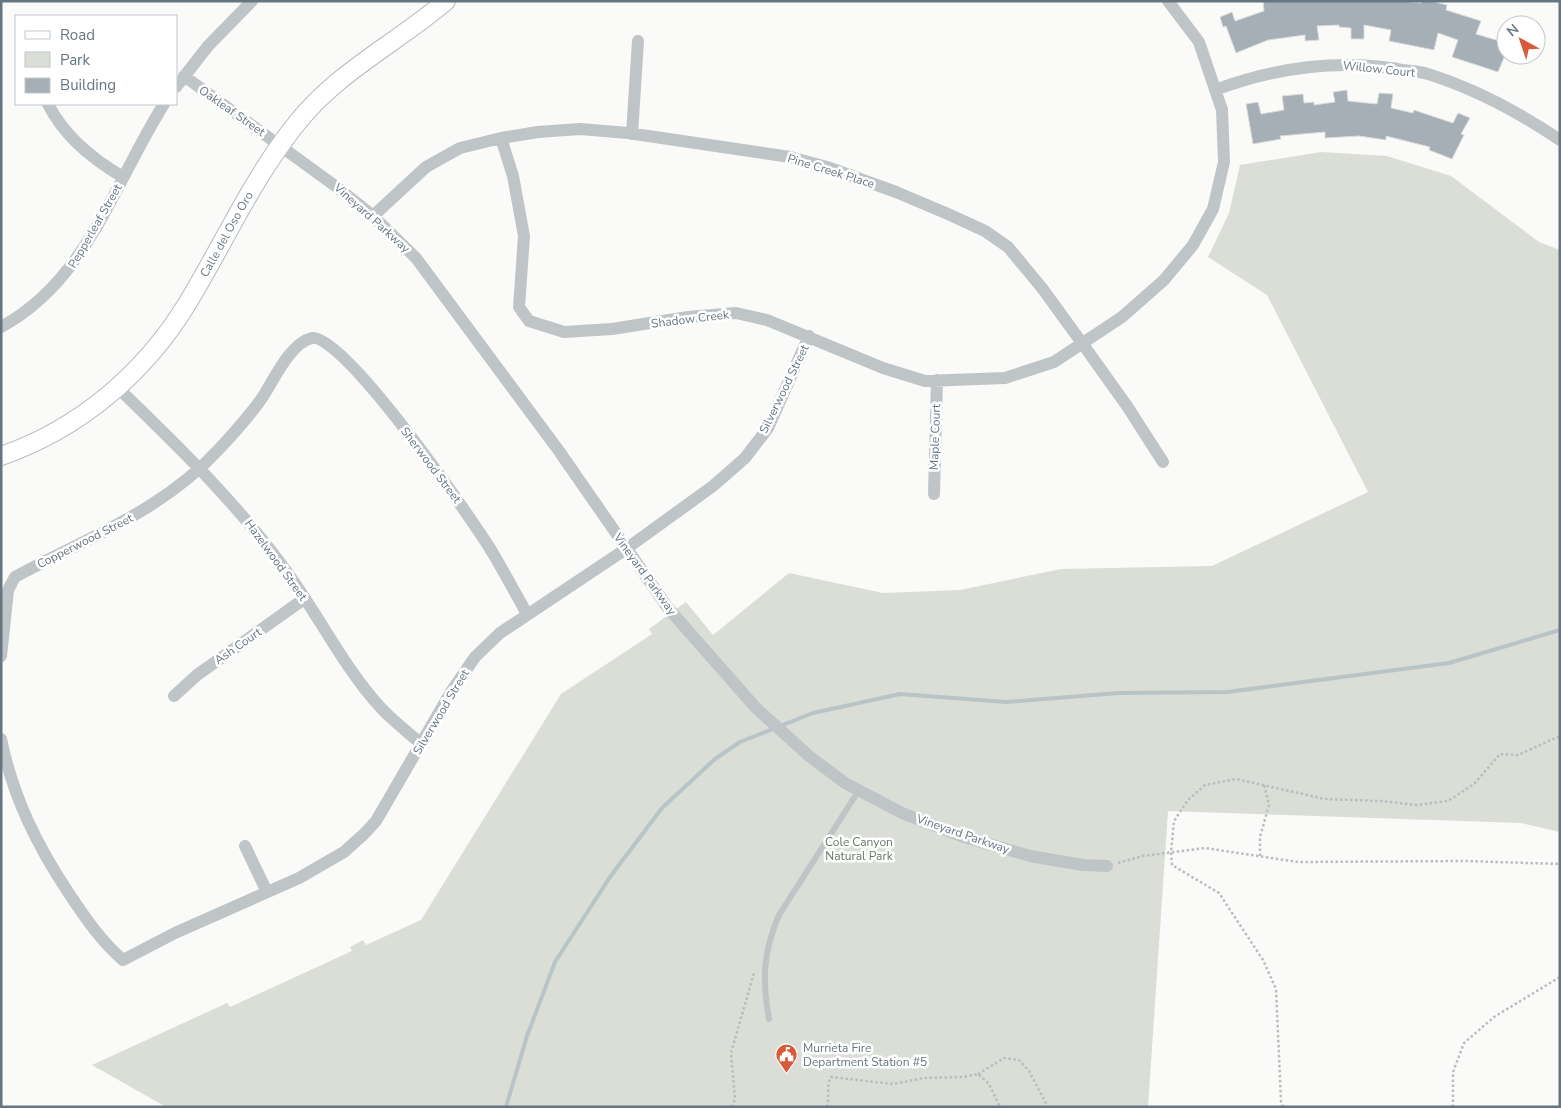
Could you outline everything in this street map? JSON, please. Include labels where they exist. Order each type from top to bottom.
[{"type":"main road","name":"Calle del Oso Oro","points":[[1,456],[32,446],[63,429],[118,388],[144,361],[187,304],[244,199],[298,121],[352,71],[446,1]]},
{"type":"street","name":"Shadow Creek","points":[[501,138],[513,176],[524,236],[519,307],[529,322],[564,332],[612,329],[688,316],[736,313],[767,320],[810,336],[883,368],[925,381],[1005,378],[1054,362],[1122,317],[1164,280],[1193,245],[1213,209],[1224,162],[1222,110],[1199,42],[1168,1]]},
{"type":"street","points":[[180,82],[208,46],[248,2]]},
{"type":"street","points":[[632,134],[638,41]]},
{"type":"street","name":"Willow Court","points":[[1215,90],[1252,77],[1326,64],[1379,66],[1427,74],[1474,92],[1539,126],[1560,140]]},
{"type":"street","name":"Oakleaf Street","points":[[180,82],[280,145]]},
{"type":"street","points":[[49,105],[72,138],[104,166],[123,177]]},
{"type":"street","name":"Pepperleaf Street","points":[[1,327],[31,308],[67,272],[97,226],[163,105]]},
{"type":"street","name":"Pine Creek Place","points":[[374,216],[426,167],[460,148],[501,138],[580,129],[632,134],[790,157],[896,192],[985,231],[1008,247],[1042,288],[1082,343],[1127,406],[1163,462]]},
{"type":"street","name":"Vineyard Parkway","points":[[280,145],[374,216],[422,266],[559,451],[668,608],[730,681],[756,708],[809,756],[858,790],[902,812],[961,836],[1030,856],[1084,865],[1107,866]]},
{"type":"street","name":"Silverwood Street","points":[[1,739],[7,768],[18,803],[36,842],[104,944],[123,960],[176,933],[325,864],[344,852],[376,821],[451,692],[475,657],[500,633],[626,550],[713,486],[745,458],[768,428],[810,336]]},
{"type":"street","name":"Copperwood Street","points":[[1,656],[8,590],[15,577],[139,514],[200,466],[220,448],[261,399],[282,364],[298,345],[313,338]]},
{"type":"street","name":"Sherwood Street","points":[[313,338],[325,341],[341,353],[387,406],[472,521],[527,614]]},
{"type":"street","name":"Maple Court","points":[[934,494],[937,380]]},
{"type":"street","name":"Hazelwood Street","points":[[118,388],[200,466],[241,513],[289,575],[368,692],[382,709],[421,744]]},
{"type":"street","name":"Ash Court","points":[[174,696],[198,675],[304,599]]},
{"type":"street","points":[[244,846],[267,892]]},
{"type":"lane","points":[[769,1019],[764,991],[765,958],[770,935],[779,915],[858,790]]},
{"type":"path","points":[[1283,1107],[1280,1101],[1276,989],[1263,960],[1219,893],[1172,865],[1171,852],[1174,821],[1188,800],[1205,785],[1236,780],[1264,784],[1325,799],[1380,801],[1417,805],[1448,801],[1474,784],[1500,754],[1518,755],[1560,736]]},
{"type":"path","points":[[1260,856],[1260,837],[1269,806],[1264,784]]},
{"type":"path","points":[[1107,866],[1143,856],[1205,848],[1298,862],[1464,860],[1560,864]]},
{"type":"path","points":[[732,1107],[735,1099],[731,1053],[755,972]]},
{"type":"path","points":[[1453,1107],[1453,1072],[1464,1043],[1494,1017],[1560,977]]},
{"type":"path","points":[[828,1107],[830,1096],[828,1081],[831,1076],[893,1084],[924,1078],[963,1077],[978,1074],[1004,1058],[1019,1060],[1029,1072],[1048,1107]]},
{"type":"path","points":[[978,1074],[989,1084],[1000,1107]]},
{"type":"green space","name":"Cole Canyon Natural Park","points":[[1321,152],[1387,156],[1451,176],[1539,242],[1560,250],[1560,832],[1521,823],[1168,811],[1148,1107],[166,1107],[92,1065],[227,1003],[230,1007],[352,951],[350,947],[363,940],[366,945],[421,920],[561,694],[652,634],[649,629],[686,602],[713,635],[789,573],[883,593],[960,590],[1061,569],[1212,566],[1368,492],[1267,295],[1208,257],[1229,213],[1240,165]]},
{"type":"building","points":[[1263,1],[1404,1],[1421,3],[1422,1],[1431,1],[1447,5],[1446,10],[1481,21],[1476,34],[1496,40],[1496,65],[1501,65],[1498,72],[1452,57],[1458,40],[1438,33],[1434,50],[1389,41],[1391,30],[1364,25],[1364,39],[1351,39],[1351,28],[1339,27],[1339,25],[1317,26],[1319,40],[1305,41],[1305,35],[1268,40],[1236,53],[1226,26],[1223,27],[1220,17],[1232,12],[1235,21],[1264,11]]},
{"type":"building","points":[[1347,90],[1348,101],[1377,104],[1379,93],[1393,94],[1391,108],[1413,113],[1414,110],[1453,123],[1458,113],[1470,118],[1461,134],[1464,135],[1452,159],[1429,150],[1430,147],[1386,136],[1386,140],[1359,136],[1325,138],[1325,132],[1280,136],[1281,139],[1253,144],[1246,104],[1258,102],[1261,114],[1284,110],[1282,96],[1303,94],[1304,103],[1314,102],[1314,105],[1335,102],[1333,92]]},
{"type":"waterway","points":[[506,1107],[527,1036],[555,962],[610,877],[662,808],[715,759],[740,742],[813,713],[900,694],[1006,702],[1118,693],[1227,692],[1449,663],[1560,630]]},
{"type":"place","name":"Murrieta Fire Department Station #5","points":[[787,1074]]}]
